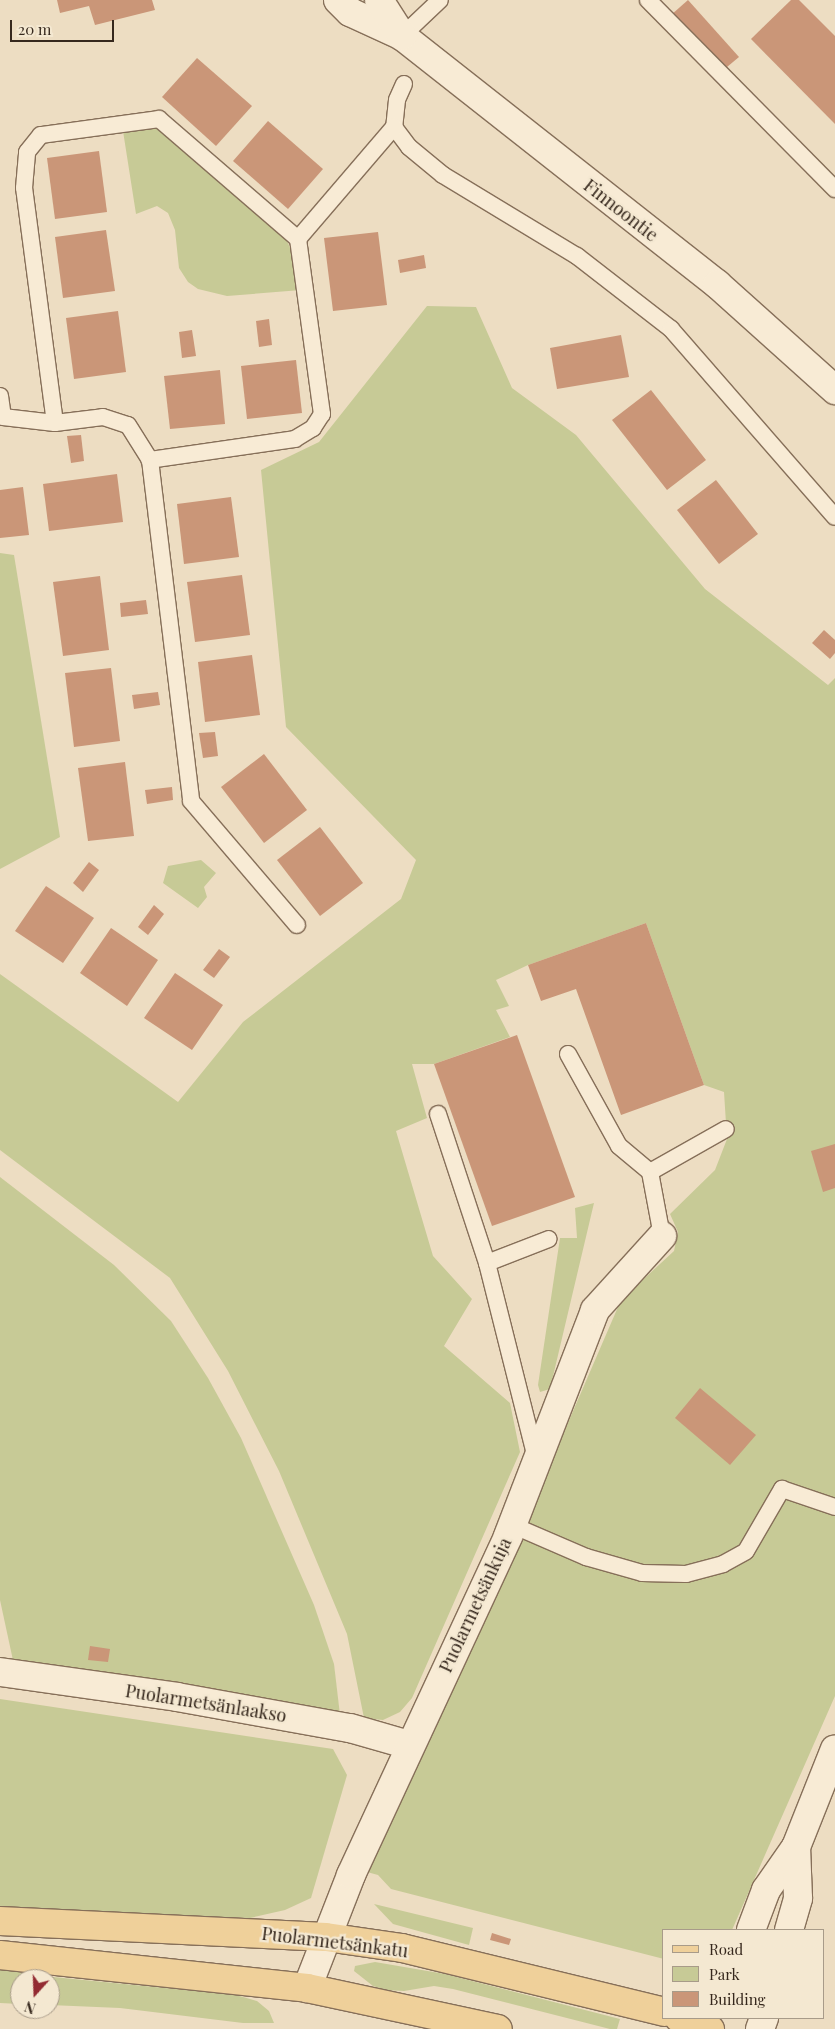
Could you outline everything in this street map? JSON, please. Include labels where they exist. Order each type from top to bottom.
[{"type":"main road","name":"Puolarmetsänkatu","points":[[0,1921],[326,1937],[402,1948],[662,2012]]},
{"type":"main road","points":[[0,1955],[306,1988],[498,2029]]},
{"type":"main road","points":[[683,2019],[712,2029]]},
{"type":"street","name":"Finnoontie","points":[[338,0],[350,12],[402,36],[716,284],[835,390]]},
{"type":"street","name":"Finnoontie","points":[[380,0],[402,36]]},
{"type":"street","name":"Puolarmetsänkuja","points":[[306,1988],[326,1937],[409,1746],[512,1525],[595,1310],[662,1236]]},
{"type":"street","name":"Puolarmetsänlaakso","points":[[0,1672],[177,1697],[340,1726],[409,1746]]},
{"type":"street","points":[[751,1929],[766,1890],[796,1847],[833,1761]]},
{"type":"street","points":[[789,1929],[798,1898],[796,1847]]},
{"type":"lane","points":[[402,36],[440,0]]},
{"type":"lane","points":[[648,0],[835,189]]},
{"type":"lane","points":[[298,239],[394,127],[397,100],[404,84]]},
{"type":"lane","points":[[55,423],[24,188],[27,152],[41,135],[159,118],[298,239],[322,414],[313,428],[295,439],[150,460]]},
{"type":"lane","points":[[394,127],[409,147],[443,175],[577,256],[671,329],[835,517]]},
{"type":"lane","points":[[0,396],[3,417],[55,423],[103,417],[128,425],[150,460],[191,801],[297,925]]},
{"type":"lane","points":[[568,1054],[619,1146],[650,1172],[662,1236]]},
{"type":"lane","points":[[438,1114],[487,1263],[537,1460]]},
{"type":"lane","points":[[650,1172],[726,1129]]},
{"type":"lane","points":[[487,1263],[549,1239]]},
{"type":"lane","points":[[512,1525],[586,1557],[642,1573],[686,1574],[723,1564],[746,1551],[782,1489],[835,1507]]},
{"type":"green space","points":[[156,128],[287,241],[295,259],[301,290],[227,296],[198,289],[188,282],[179,268],[175,230],[168,213],[157,206],[136,214],[123,131]]},
{"type":"green space","points":[[427,306],[476,307],[512,388],[576,435],[705,589],[828,685],[835,678],[835,1696],[732,1929],[662,1929],[662,1958],[391,1889],[378,1875],[367,1872],[385,1823],[407,1788],[507,1564],[621,1300],[674,1251],[678,1232],[670,1214],[715,1170],[727,1139],[724,1092],[704,1085],[646,923],[528,965],[496,980],[509,1006],[496,1010],[510,1037],[434,1064],[412,1064],[427,1118],[396,1131],[433,1256],[472,1299],[444,1346],[510,1403],[520,1452],[412,1698],[400,1712],[383,1720],[364,1718],[347,1634],[279,1471],[228,1371],[170,1278],[0,1150],[0,974],[178,1102],[243,1022],[401,899],[416,860],[286,727],[261,470],[319,442]]},
{"type":"green space","points":[[0,553],[14,555],[60,837],[0,869]]},
{"type":"green space","points":[[201,860],[216,873],[204,887],[207,897],[198,908],[163,883],[168,866]]},
{"type":"green space","points":[[0,1177],[114,1265],[171,1321],[208,1378],[241,1438],[314,1605],[334,1664],[340,1715],[14,1665],[0,1600]]},
{"type":"green space","points":[[594,1203],[550,1389],[540,1392],[538,1385],[560,1238],[577,1238],[575,1208]]},
{"type":"green space","points":[[0,1699],[333,1749],[347,1775],[311,1898],[285,1910],[250,1918],[35,1913],[0,1909]]},
{"type":"green space","points":[[374,1904],[473,1928],[469,1945],[393,1924]]},
{"type":"green space","points":[[375,1962],[445,1974],[620,2019],[617,2029],[610,2029],[453,1989],[434,1986],[404,1991],[386,1990],[373,1986],[354,1971],[355,1966]]},
{"type":"green space","points":[[0,1969],[10,1971],[10,2004],[0,2003]]},
{"type":"green space","points":[[60,1978],[236,1995],[257,2001],[269,2011],[274,2023],[243,2023],[120,2008],[60,2005]]},
{"type":"building","points":[[57,0],[152,0],[155,10],[95,25],[89,6],[60,13]]},
{"type":"building","points":[[688,0],[739,57],[721,72],[671,15]]},
{"type":"building","points":[[791,0],[799,0],[835,36],[835,124],[751,39]]},
{"type":"building","points":[[197,58],[252,106],[216,146],[162,97]]},
{"type":"building","points":[[268,121],[323,169],[288,209],[233,161]]},
{"type":"building","points":[[99,151],[107,212],[55,219],[47,158]]},
{"type":"building","points":[[106,230],[115,291],[63,298],[55,237]]},
{"type":"building","points":[[378,232],[387,305],[333,311],[324,238]]},
{"type":"building","points":[[424,255],[426,268],[400,273],[398,260]]},
{"type":"building","points":[[118,311],[126,372],[74,379],[66,318]]},
{"type":"building","points":[[269,319],[272,345],[259,347],[256,321]]},
{"type":"building","points":[[192,330],[196,356],[182,358],[179,332]]},
{"type":"building","points":[[621,335],[629,377],[557,389],[550,348]]},
{"type":"building","points":[[296,360],[302,413],[247,419],[241,366]]},
{"type":"building","points":[[220,370],[225,424],[170,429],[164,376]]},
{"type":"building","points":[[651,390],[706,460],[667,490],[612,420]]},
{"type":"building","points":[[81,435],[84,461],[71,463],[67,436]]},
{"type":"building","points":[[117,474],[123,522],[49,531],[43,484]]},
{"type":"building","points":[[716,480],[758,534],[719,564],[677,510]]},
{"type":"building","points":[[23,487],[29,535],[0,538],[0,490]]},
{"type":"building","points":[[231,497],[239,557],[184,564],[177,504]]},
{"type":"building","points":[[242,575],[250,635],[195,642],[187,582]]},
{"type":"building","points":[[100,576],[109,650],[63,656],[53,582]]},
{"type":"building","points":[[146,600],[148,614],[121,617],[120,603]]},
{"type":"building","points":[[824,630],[835,640],[835,653],[830,659],[812,643]]},
{"type":"building","points":[[252,655],[260,715],[205,722],[198,662]]},
{"type":"building","points":[[111,668],[120,741],[74,747],[65,673]]},
{"type":"building","points":[[158,692],[160,705],[134,709],[132,695]]},
{"type":"building","points":[[215,732],[218,756],[203,758],[199,733]]},
{"type":"building","points":[[264,754],[307,810],[264,843],[221,787]]},
{"type":"building","points":[[125,762],[134,836],[88,841],[78,768]]},
{"type":"building","points":[[172,787],[173,800],[147,804],[145,790]]},
{"type":"building","points":[[320,827],[363,883],[320,916],[277,860]]},
{"type":"building","points":[[89,862],[99,870],[83,892],[73,883]]},
{"type":"building","points":[[46,886],[94,918],[63,963],[15,931]]},
{"type":"building","points":[[154,905],[164,914],[148,935],[138,927]]},
{"type":"building","points":[[646,923],[704,1085],[621,1115],[576,989],[541,1001],[528,965]]},
{"type":"building","points":[[111,928],[158,960],[127,1006],[80,973]]},
{"type":"building","points":[[219,949],[230,957],[214,978],[203,970]]},
{"type":"building","points":[[175,973],[223,1005],[192,1050],[144,1018]]},
{"type":"building","points":[[517,1035],[575,1197],[492,1226],[434,1064]]},
{"type":"building","points":[[835,1144],[835,1188],[823,1192],[811,1151]]},
{"type":"building","points":[[700,1388],[756,1435],[730,1465],[675,1418]]},
{"type":"building","points":[[90,1646],[110,1649],[108,1662],[88,1660]]},
{"type":"building","points":[[492,1933],[511,1939],[509,1945],[490,1940]]}]
